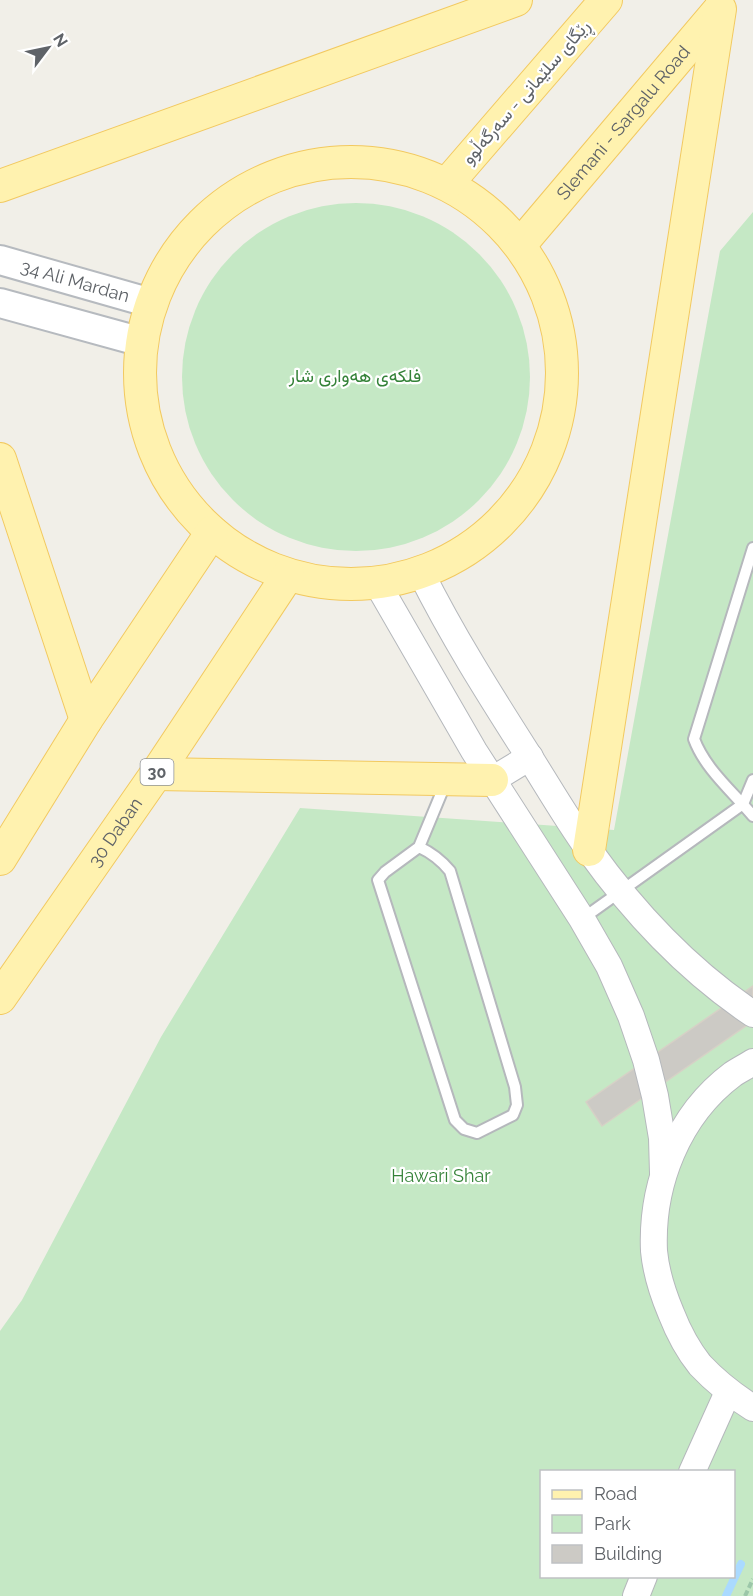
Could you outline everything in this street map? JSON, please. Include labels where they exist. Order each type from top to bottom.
[{"type":"main road","points":[[0,186],[516,0]]},
{"type":"main road","name":"ڕێگای سلێمانی - سەرگەڵوو","points":[[447,184],[606,0]]},
{"type":"main road","points":[[589,850],[724,5]]},
{"type":"main road","name":"Slemani - Sargalu Road","points":[[520,245],[724,5]]},
{"type":"main road","points":[[342,161],[378,162],[413,171],[447,184],[487,211],[520,245],[538,274],[551,304],[559,336],[562,369],[561,402],[554,435],[542,466],[525,495],[504,520],[479,542],[451,560],[421,573],[399,579],[347,585],[317,582],[288,575],[235,550],[212,532],[188,507],[168,477],[153,446],[143,412],[140,377],[142,342],[151,303],[166,270],[186,240],[211,214],[240,193],[272,176],[306,166],[342,161]]},
{"type":"main road","name":"34 Ali Mardan","points":[[0,260],[151,303]]},
{"type":"main road","points":[[0,303],[142,342]]},
{"type":"main road","points":[[0,459],[86,720]]},
{"type":"main road","points":[[0,859],[86,720],[212,532]]},
{"type":"main road","name":"30 Daban","points":[[0,998],[156,774],[288,575]]},
{"type":"main road","points":[[156,774],[492,780]]},
{"type":"street","points":[[421,573],[454,636],[589,850],[621,892],[661,937],[732,1000],[753,1014]]},
{"type":"street","points":[[377,583],[474,751],[582,919],[620,989],[641,1043],[655,1095],[663,1173]]},
{"type":"street","points":[[492,780],[530,757]]},
{"type":"street","points":[[753,1062],[733,1074],[703,1102],[680,1136],[663,1173],[654,1223],[654,1253],[662,1293],[677,1330],[700,1364],[728,1392],[753,1408]]},
{"type":"street","points":[[693,1470],[728,1392]]},
{"type":"street","points":[[636,1596],[644,1578]]},
{"type":"lane","points":[[753,548],[694,739],[698,751],[710,767],[753,816]]},
{"type":"lane","points":[[419,847],[441,860],[450,871],[515,1087],[517,1105],[513,1115],[477,1133],[464,1129],[455,1120],[378,880],[385,872],[419,847],[447,779]]},
{"type":"lane","points":[[582,919],[743,804],[753,780]]},
{"type":"path","points":[[745,1596],[753,1579]]},
{"type":"green space","name":"فلکەی هەواری شار","points":[[356,203],[390,207],[422,216],[453,233],[479,254],[500,280],[517,311],[526,343],[530,377],[526,411],[517,443],[500,474],[479,500],[453,521],[422,538],[390,547],[356,551],[322,547],[290,538],[259,521],[233,500],[212,474],[195,443],[186,411],[182,377],[186,343],[195,311],[212,280],[233,254],[259,233],[290,216],[322,207]]},
{"type":"green space","name":"Hawari Shar","points":[[753,212],[753,1596],[0,1596],[0,1331],[22,1300],[161,1037],[300,808],[614,830],[720,251]]},
{"type":"building","points":[[753,986],[753,1021],[602,1126],[586,1102]]},
{"type":"waterway","points":[[735,1577],[741,1564]]},
{"type":"waterway","points":[[726,1596],[734,1578]]}]
